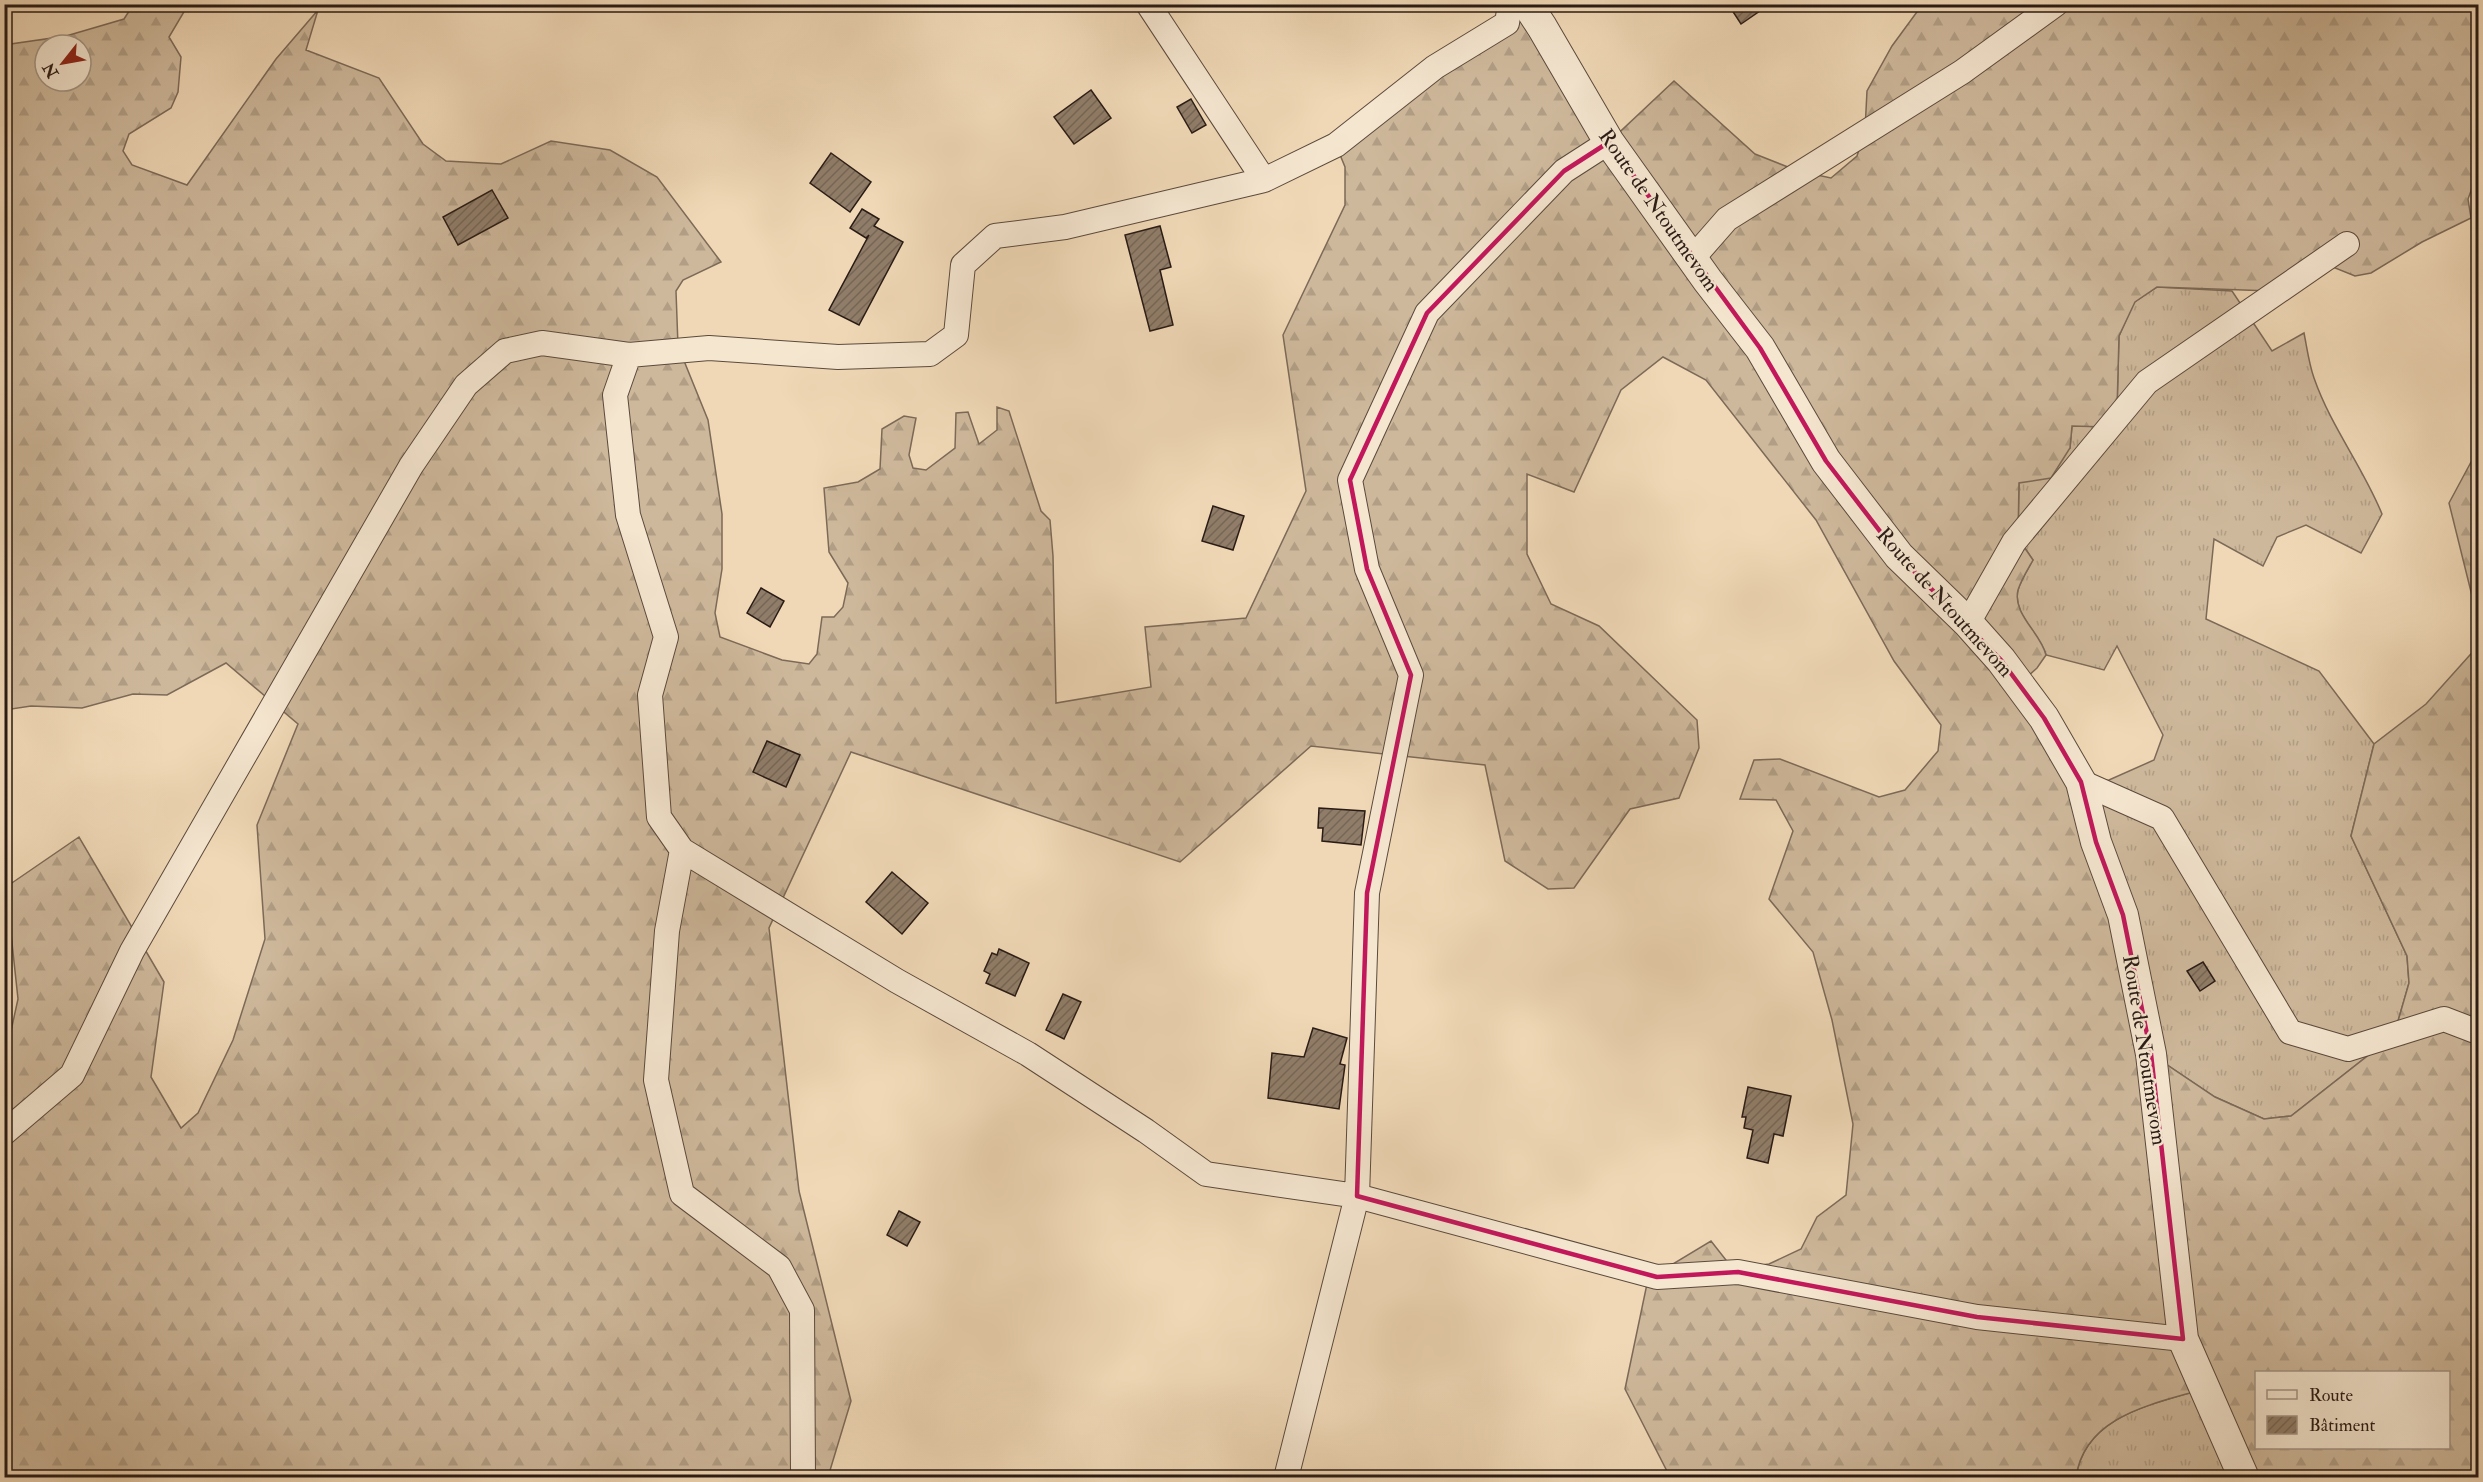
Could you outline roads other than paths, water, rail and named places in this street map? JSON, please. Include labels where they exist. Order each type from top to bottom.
[{"type":"street","points":[[1148,4],[1264,180]]},
{"type":"street","points":[[4,1133],[72,1075],[132,951],[411,466],[466,385],[505,351],[542,343],[630,355],[709,348],[838,357],[930,354],[956,335],[963,265],[995,236],[1065,227],[1264,180],[1336,144],[1435,68],[1507,23],[1510,4]]},
{"type":"street","name":"Route de Ntoutmevom","points":[[1527,4],[1609,142],[1692,259],[1760,348],[1826,461],[1899,556],[1968,623],[2044,718],[2082,782],[2096,842],[2122,915],[2151,1054],[2182,1339],[2244,1478]]},
{"type":"street","points":[[1692,259],[1727,219],[1962,72],[2056,4]]},
{"type":"street","points":[[1286,1478],[1358,1196],[1367,893],[1411,675],[1367,568],[1350,480],[1427,313],[1564,171],[1609,142]]},
{"type":"street","points":[[1968,623],[2014,542],[2147,382],[2347,244]]},
{"type":"street","points":[[630,355],[615,395],[628,515],[666,637],[650,695],[659,818],[681,850],[897,981],[1028,1054],[1146,1131],[1206,1174],[1358,1196],[1657,1277],[1738,1272],[1977,1317],[2182,1339]]},
{"type":"street","points":[[2082,782],[2162,818],[2290,1032],[2348,1049],[2444,1019],[2478,1032]]},
{"type":"street","points":[[681,850],[667,931],[656,1080],[682,1194],[779,1267],[802,1310],[803,1478]]}]
